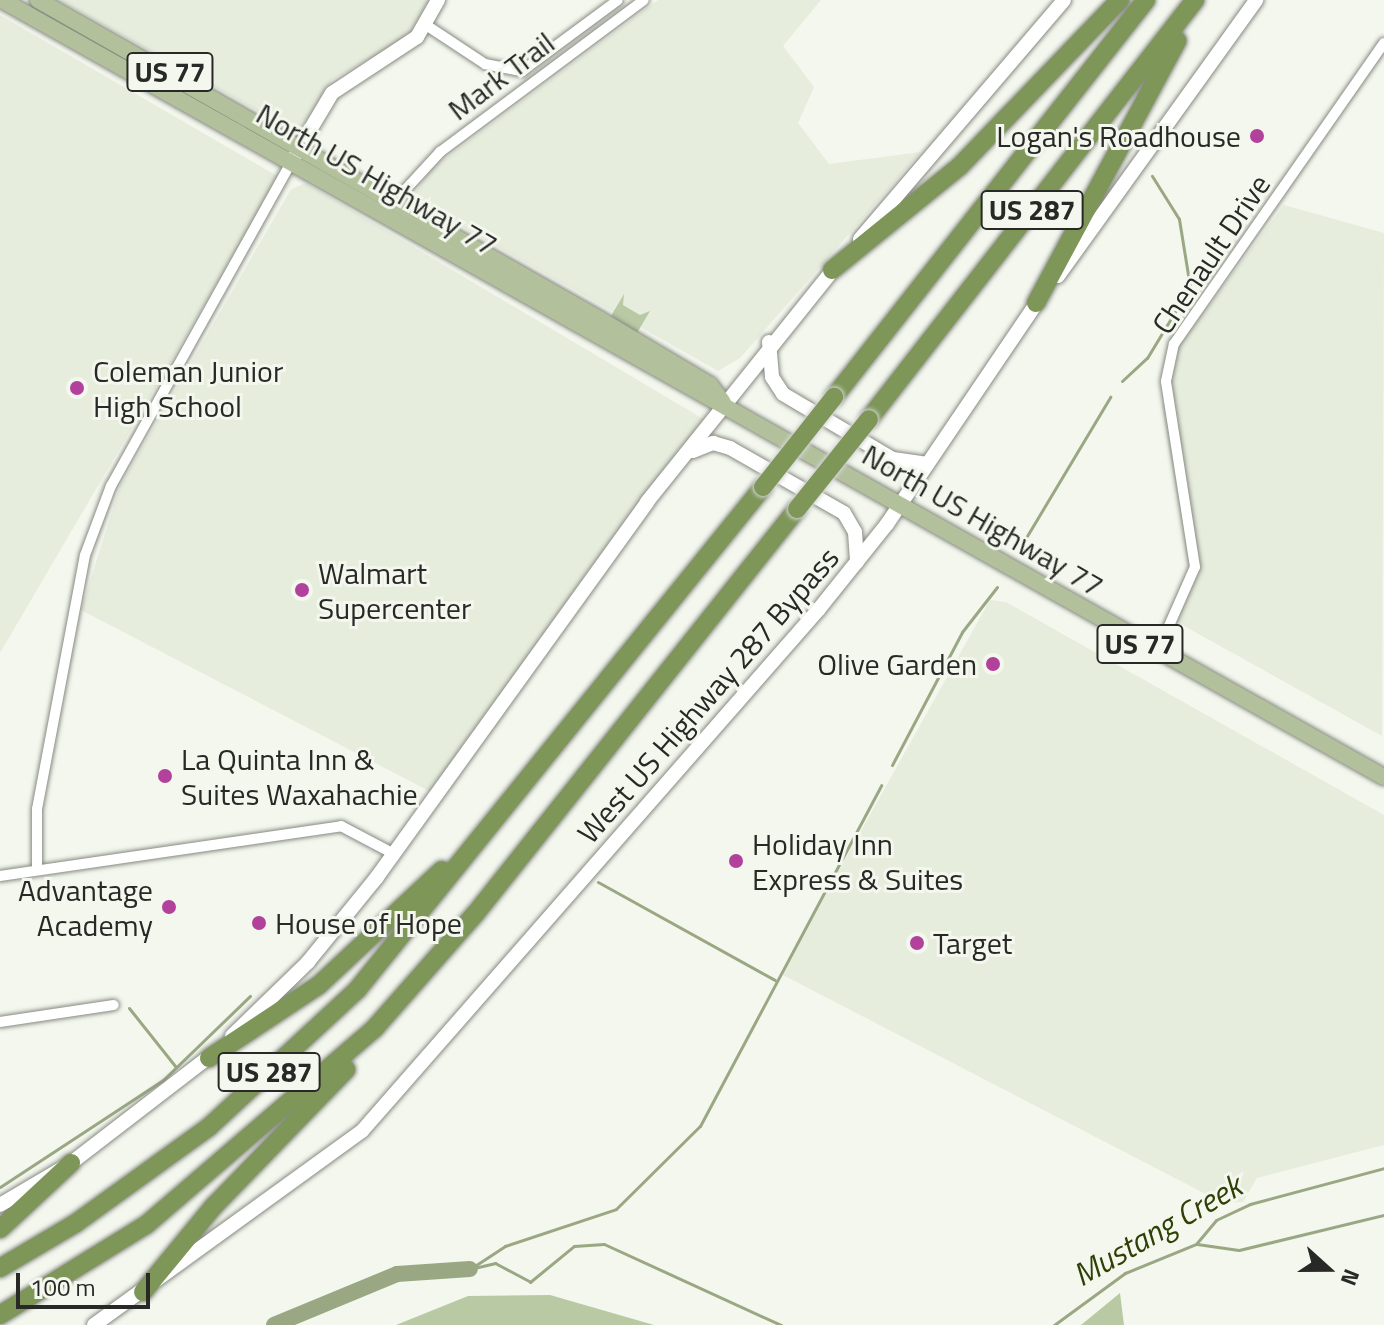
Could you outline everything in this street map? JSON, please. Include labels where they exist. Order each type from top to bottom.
[{"type":"highway","points":[[832,270],[960,166],[1120,0]]},
{"type":"highway","name":"US 287","points":[[0,1268],[139,1179],[285,1058],[357,990],[763,487],[1146,0]]},
{"type":"highway","name":"US 287","points":[[0,1315],[179,1199],[389,1012],[869,419],[1195,0]]},
{"type":"highway","points":[[1036,303],[1167,55],[1206,0]]},
{"type":"highway","points":[[209,1058],[319,985],[491,825]]},
{"type":"highway","points":[[143,1292],[214,1206],[363,1052],[389,1012]]},
{"type":"highway","points":[[0,1229],[71,1163]]},
{"type":"main road","name":"North US Highway 77","points":[[2,0],[295,155],[395,201],[710,385],[723,402]]},
{"type":"main road","name":"North US Highway 77","points":[[38,0],[295,155],[451,256],[702,398],[723,402],[1157,653],[1384,777]]},
{"type":"main road","points":[[295,155],[338,87],[405,47],[426,25],[438,0]]},
{"type":"main road","points":[[0,1205],[71,1163],[209,1058],[308,962],[394,854],[690,454],[723,402],[769,342],[1064,0]]},
{"type":"main road","name":"West US Highway 287 Bypass","points":[[94,1325],[362,1131],[857,562],[928,464],[1036,303],[1256,0]]},
{"type":"main road","points":[[451,256],[463,241]]},
{"type":"main road","points":[[769,342],[772,377],[783,394],[893,459],[928,464]]},
{"type":"main road","points":[[690,454],[722,445],[844,513],[855,532],[857,562]]},
{"type":"street","points":[[426,25],[485,64],[522,71],[618,0]]},
{"type":"street","name":"Mark Trail","points":[[395,201],[440,152],[644,0]]},
{"type":"street","name":"Chenault Drive","points":[[1157,653],[1195,567],[1166,381],[1174,344],[1384,43]]},
{"type":"street","points":[[37,870],[37,809],[85,555],[111,486],[295,155]]},
{"type":"street","points":[[0,876],[341,826],[394,854]]},
{"type":"street","points":[[0,1022],[114,1005]]},
{"type":"shaded area","points":[[59,0],[430,0],[406,39],[333,79],[297,133]]},
{"type":"shaded area","points":[[658,0],[821,0],[783,46],[814,87],[798,123],[829,164],[921,152],[740,358],[718,371],[412,198],[431,169]]},
{"type":"shaded area","name":"Coleman Junior High School","points":[[0,15],[279,177],[0,653]]},
{"type":"shaded area","points":[[306,183],[705,420],[431,792],[81,610],[120,486],[291,189]]},
{"type":"shaded area","points":[[1284,205],[1384,233],[1382,736],[1168,617],[1189,569],[1162,407],[1180,344]]},
{"type":"shaded area","points":[[990,600],[1006,602],[1384,815],[1384,1145],[1257,1178],[1243,1202],[1223,1203],[781,974]]},
{"type":"green space","points":[[624,294],[623,305],[640,315],[650,311],[637,333],[611,316]]},
{"type":"green space","points":[[1120,1293],[1124,1325],[1081,1325]]},
{"type":"green space","points":[[550,1295],[654,1325],[396,1325],[468,1296]]},
{"type":"waterway","points":[[1122,381],[1147,358],[1190,287],[1179,219],[1152,176]]},
{"type":"waterway","points":[[1021,546],[1110,397]]},
{"type":"waterway","points":[[892,765],[962,632],[997,587]]},
{"type":"waterway","points":[[470,1269],[505,1246],[616,1209],[700,1126],[881,785]]},
{"type":"waterway","points":[[598,882],[775,980]]},
{"type":"waterway","points":[[0,1187],[163,1080],[250,996]]},
{"type":"waterway","points":[[129,1008],[176,1067]]},
{"type":"waterway","name":"Mustang Creek","points":[[1054,1325],[1125,1273],[1196,1244],[1216,1220],[1250,1204],[1384,1168]]},
{"type":"waterway","points":[[1197,1244],[1239,1250],[1384,1215]]},
{"type":"waterway","name":"Mustang Creek","points":[[474,1268],[495,1263],[530,1282],[574,1246],[604,1244],[781,1325]]},
{"type":"waterway","name":"Mustang Creek","points":[[274,1325],[397,1274],[470,1269]]},
{"type":"place","name":"Logan's Roadhouse","points":[[1257,136]]},
{"type":"place","name":"Coleman Junior High School","points":[[77,388]]},
{"type":"place","name":"Walmart Supercenter","points":[[302,590]]},
{"type":"place","name":"Olive Garden","points":[[993,664]]},
{"type":"place","name":"La Quinta Inn & Suites Waxahachie","points":[[165,776]]},
{"type":"place","name":"Holiday Inn Express & Suites","points":[[736,861]]},
{"type":"place","name":"Advantage Academy","points":[[169,907]]},
{"type":"place","name":"House of Hope","points":[[259,923]]},
{"type":"place","name":"Target","points":[[917,943]]}]
